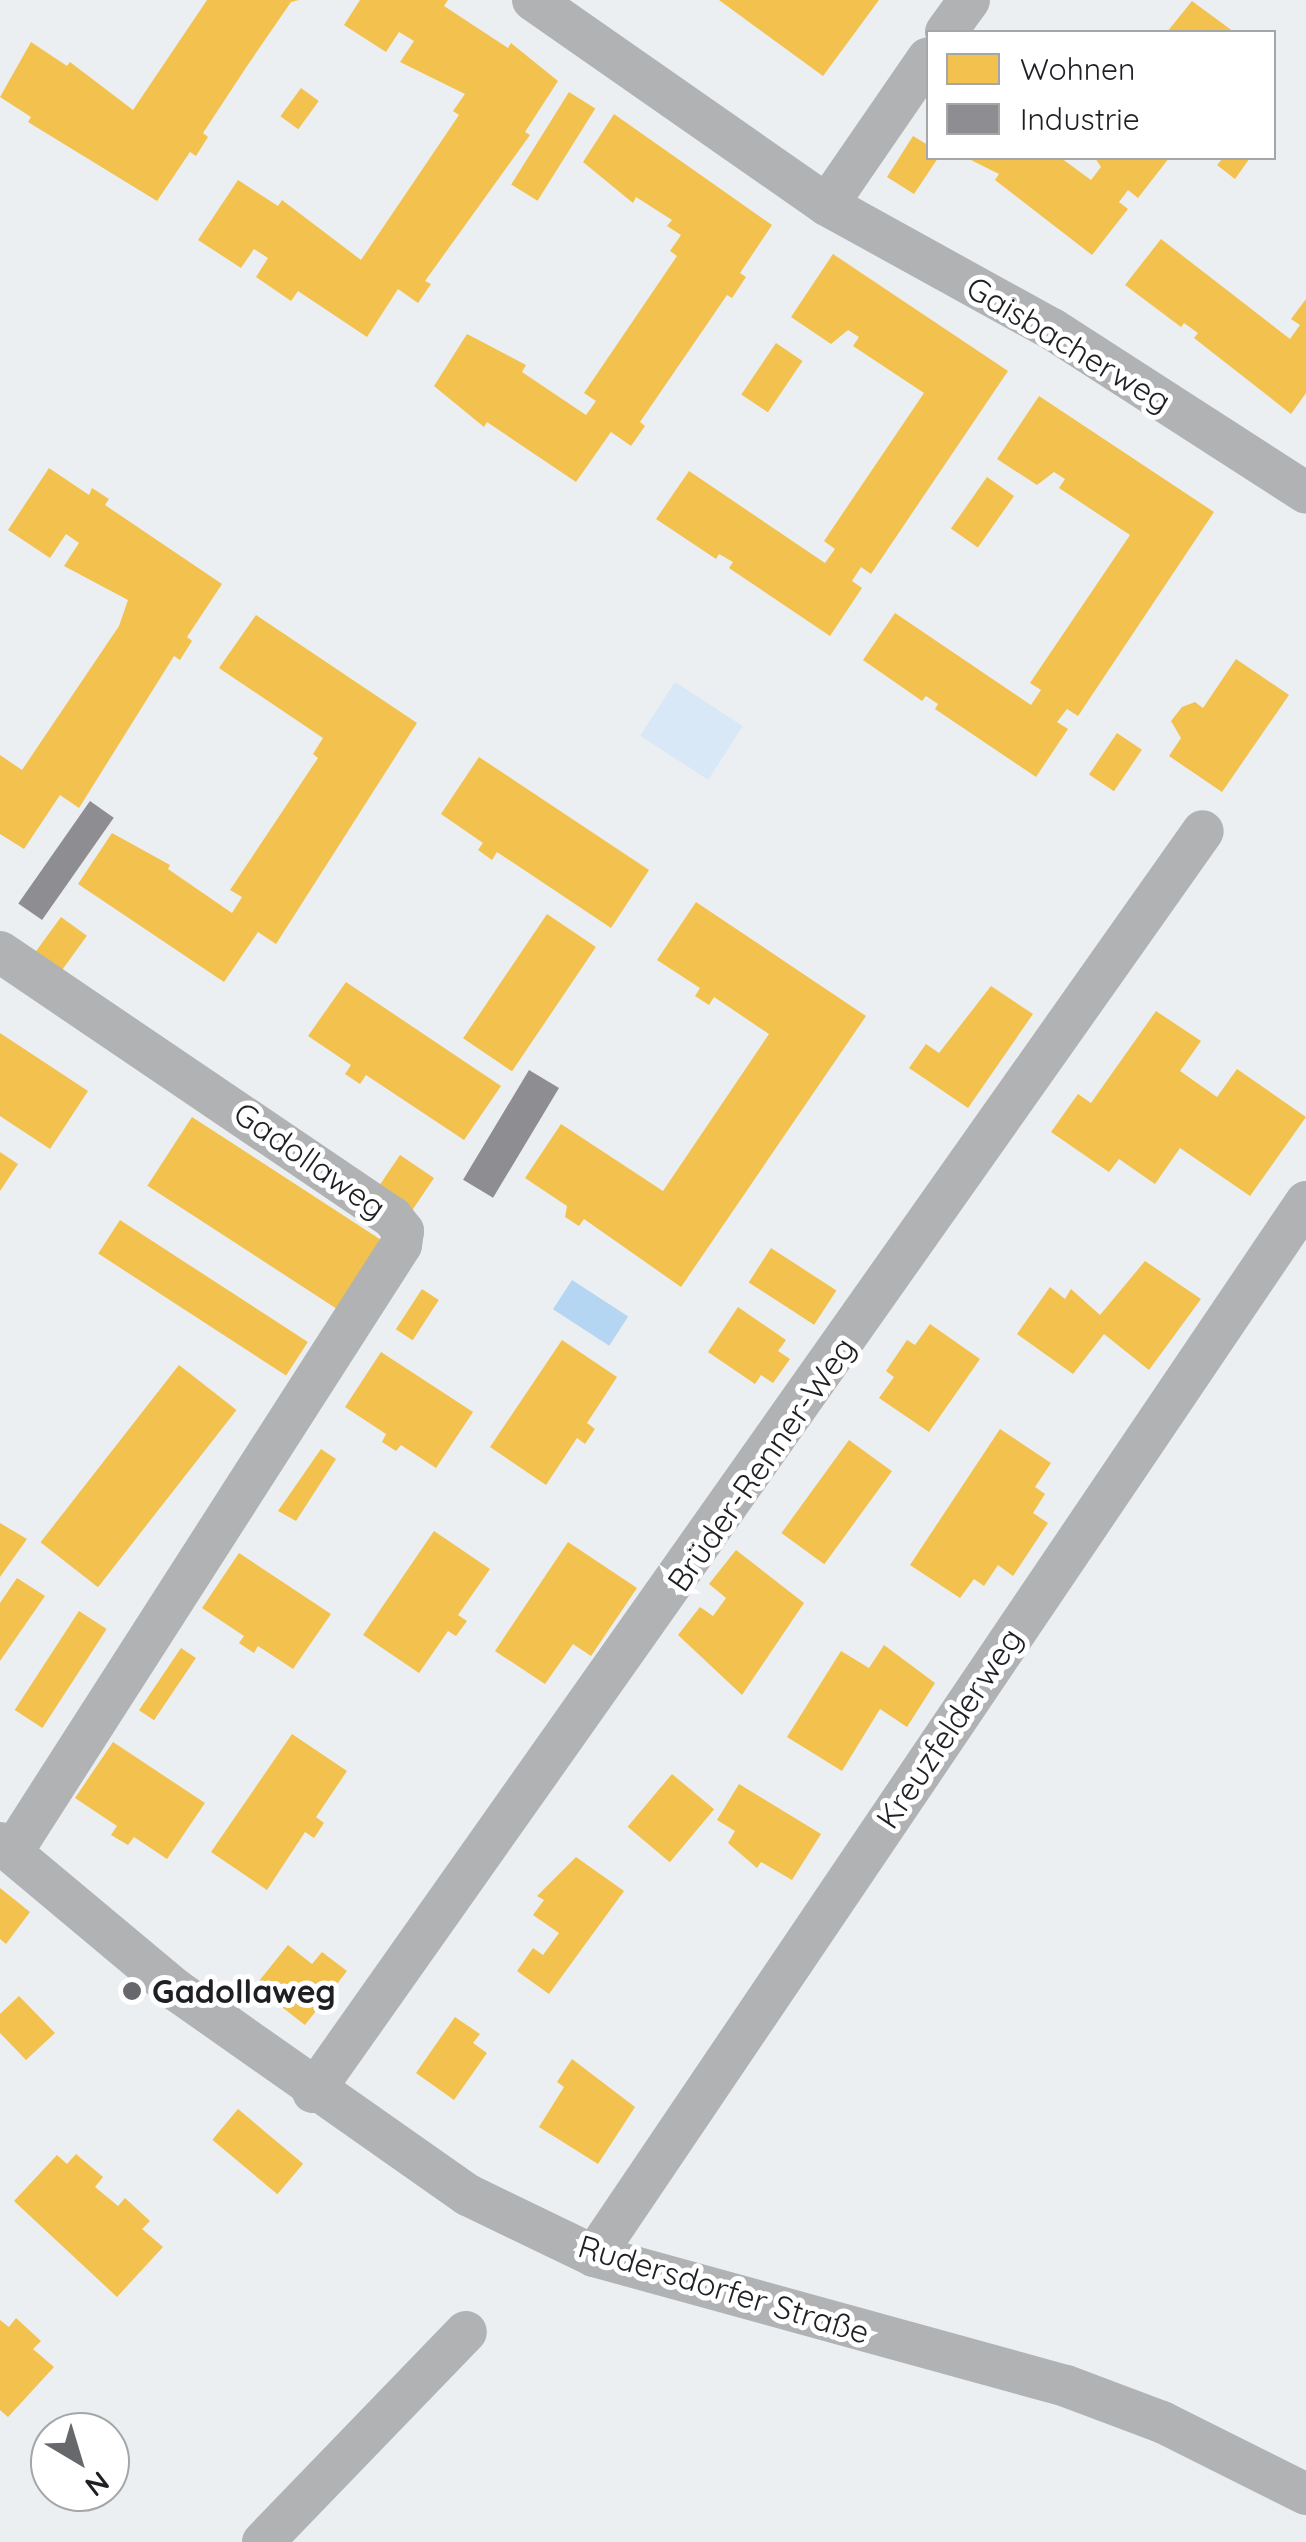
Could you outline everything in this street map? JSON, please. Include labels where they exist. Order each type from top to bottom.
[{"type":"street","name":"Gaisbacherweg","points":[[533,0],[826,205],[1052,328],[1306,492]]},
{"type":"street","points":[[947,30],[969,0]]},
{"type":"street","points":[[826,205],[926,61]]},
{"type":"street","name":"Brüder-Renner-Weg","points":[[314,2092],[1203,831]]},
{"type":"street","name":"Gadollaweg","points":[[0,952],[392,1217],[403,1239],[6,1847]]},
{"type":"street","name":"Kreuzfelderweg","points":[[594,2256],[1306,1202]]},
{"type":"street","name":"Rudersdorfer Straße","points":[[6,1847],[176,1990],[314,2092],[468,2195],[594,2256],[1066,2386],[1162,2422],[1306,2494]]},
{"type":"street","points":[[263,2542],[466,2332]]},
{"type":"shaded area","points":[[675,682],[743,726],[708,780],[640,736]]},
{"type":"water","points":[[572,1280],[628,1316],[609,1346],[553,1309]]},
{"type":"building: Wohnen","points":[[207,0],[299,0],[291,2],[247,66],[203,133],[208,137],[196,156],[190,152],[157,201],[28,122],[31,117],[0,97],[31,42],[67,66],[70,62],[133,110]]},
{"type":"building: Wohnen","points":[[360,0],[448,0],[444,6],[508,48],[511,43],[558,81],[525,132],[530,135],[425,281],[431,284],[418,303],[398,289],[367,337],[298,291],[291,301],[256,277],[268,258],[254,249],[241,268],[198,240],[238,180],[278,206],[282,200],[361,260],[459,115],[453,111],[465,94],[400,62],[414,41],[399,32],[386,52],[344,25]]},
{"type":"building: Wohnen","points":[[719,0],[879,0],[823,76]]},
{"type":"building: Wohnen","points":[[1192,1],[1231,30],[1169,30]]},
{"type":"building: Wohnen","points":[[301,88],[319,101],[298,129],[280,116]]},
{"type":"building: Wohnen","points":[[569,92],[595,108],[538,201],[511,184]]},
{"type":"building: Wohnen","points":[[614,114],[772,225],[740,273],[746,277],[732,298],[727,295],[640,422],[645,426],[631,446],[611,432],[576,482],[487,422],[484,427],[434,386],[467,334],[526,365],[522,372],[586,415],[596,401],[584,393],[677,256],[670,251],[681,235],[667,226],[672,220],[636,197],[633,203],[583,162]]},
{"type":"building: Wohnen","points":[[913,136],[926,144],[926,160],[937,160],[914,194],[887,177]]},
{"type":"building: Wohnen","points":[[971,160],[1064,160],[1091,180],[1101,167],[1096,160],[1167,160],[1138,198],[1128,190],[1119,202],[1128,209],[1092,255],[995,180],[999,174]]},
{"type":"building: Wohnen","points":[[1221,160],[1249,160],[1235,179],[1217,165]]},
{"type":"building: Wohnen","points":[[1161,239],[1290,339],[1300,325],[1291,319],[1306,299],[1306,393],[1291,414],[1194,338],[1198,333],[1184,323],[1181,327],[1125,285]]},
{"type":"building: Wohnen","points":[[833,254],[1008,371],[871,574],[861,567],[852,581],[862,588],[830,636],[729,568],[733,562],[719,554],[716,559],[656,519],[689,471],[825,563],[835,549],[824,541],[924,393],[853,346],[859,337],[848,330],[831,344],[791,317]]},
{"type":"building: Wohnen","points":[[776,343],[803,361],[768,412],[741,394]]},
{"type":"building: Wohnen","points":[[1039,396],[1214,512],[1078,716],[1067,709],[1057,722],[1068,729],[1036,777],[935,709],[938,704],[926,696],[922,701],[863,660],[895,613],[1031,705],[1041,690],[1030,683],[1130,535],[1059,488],[1065,479],[1054,472],[1037,485],[997,459]]},
{"type":"building: Wohnen","points":[[49,468],[89,495],[92,488],[109,499],[105,505],[222,584],[187,637],[192,641],[180,660],[174,656],[79,808],[60,795],[24,849],[0,834],[0,755],[22,770],[119,626],[128,600],[64,566],[79,543],[66,534],[50,558],[8,530]]},
{"type":"building: Wohnen","points":[[987,477],[1014,496],[978,548],[951,529]]},
{"type":"building: Wohnen","points":[[256,615],[417,723],[276,944],[258,932],[224,982],[78,884],[112,833],[170,865],[168,869],[232,913],[242,897],[230,890],[318,758],[313,754],[323,738],[219,668]]},
{"type":"building: Wohnen","points":[[1236,659],[1289,695],[1222,792],[1169,756],[1181,738],[1171,721],[1182,707],[1195,702],[1203,708]]},
{"type":"building: Wohnen","points":[[1117,733],[1142,750],[1114,791],[1089,774]]},
{"type":"building: Wohnen","points":[[479,757],[649,870],[611,928],[497,852],[492,860],[478,850],[483,843],[441,814]]},
{"type":"building: Wohnen","points":[[696,902],[866,1016],[681,1287],[584,1219],[579,1226],[565,1217],[567,1206],[525,1178],[561,1124],[663,1191],[769,1034],[714,997],[709,1005],[695,996],[700,988],[657,960]]},
{"type":"building: Wohnen","points":[[547,914],[596,947],[512,1071],[463,1038]]},
{"type":"building: Wohnen","points":[[61,917],[87,936],[61,971],[35,953]]},
{"type":"building: Wohnen","points":[[346,982],[501,1086],[464,1140],[366,1075],[360,1084],[345,1074],[351,1065],[308,1036]]},
{"type":"building: Wohnen","points":[[991,986],[1033,1014],[968,1108],[909,1068],[926,1044],[939,1053]]},
{"type":"building: Wohnen","points":[[1156,1011],[1201,1041],[1180,1071],[1217,1097],[1237,1069],[1306,1117],[1250,1196],[1180,1148],[1155,1184],[1119,1159],[1109,1172],[1051,1132],[1078,1094],[1091,1103]]},
{"type":"building: Wohnen","points":[[0,1033],[88,1091],[50,1149],[0,1116]]},
{"type":"building: Wohnen","points":[[192,1117],[382,1241],[338,1309],[147,1186]]},
{"type":"building: Wohnen","points":[[0,1152],[18,1164],[0,1191]]},
{"type":"building: Wohnen","points":[[400,1155],[434,1178],[412,1210],[378,1187]]},
{"type":"building: Wohnen","points":[[120,1220],[308,1342],[286,1376],[98,1254]]},
{"type":"building: Wohnen","points":[[771,1248],[836,1290],[814,1325],[749,1282]]},
{"type":"building: Wohnen","points":[[1145,1261],[1201,1299],[1149,1370],[1104,1334],[1073,1374],[1017,1334],[1050,1287],[1065,1299],[1071,1289],[1100,1315]]},
{"type":"building: Wohnen","points":[[422,1289],[439,1300],[413,1340],[396,1329]]},
{"type":"building: Wohnen","points":[[738,1307],[786,1340],[778,1351],[790,1359],[773,1383],[761,1375],[755,1384],[708,1352]]},
{"type":"building: Wohnen","points":[[930,1324],[980,1359],[929,1432],[879,1398],[894,1377],[886,1371],[907,1340],[915,1345]]},
{"type":"building: Wohnen","points":[[562,1340],[617,1377],[587,1423],[595,1429],[585,1444],[577,1438],[546,1485],[490,1447]]},
{"type":"building: Wohnen","points":[[381,1352],[473,1412],[436,1468],[401,1445],[396,1451],[382,1442],[386,1434],[345,1407]]},
{"type":"building: Wohnen","points":[[179,1365],[237,1410],[98,1587],[40,1542]]},
{"type":"building: Wohnen","points":[[1000,1429],[1051,1463],[1035,1487],[1045,1494],[1033,1513],[1048,1523],[1013,1576],[998,1565],[984,1586],[974,1579],[960,1598],[910,1565]]},
{"type":"building: Wohnen","points":[[849,1440],[892,1471],[824,1564],[781,1533]]},
{"type":"building: Wohnen","points":[[321,1449],[336,1459],[296,1521],[278,1511]]},
{"type":"building: Wohnen","points":[[0,1523],[27,1539],[0,1577]]},
{"type":"building: Wohnen","points":[[434,1531],[490,1569],[458,1615],[467,1621],[456,1636],[448,1631],[419,1673],[363,1635]]},
{"type":"building: Wohnen","points":[[568,1542],[637,1588],[591,1656],[573,1644],[545,1684],[495,1651]]},
{"type":"building: Wohnen","points":[[736,1550],[804,1603],[742,1695],[678,1635],[700,1607],[713,1616],[726,1598],[709,1584]]},
{"type":"building: Wohnen","points":[[239,1553],[331,1614],[293,1669],[258,1646],[254,1653],[239,1643],[244,1636],[202,1608]]},
{"type":"building: Wohnen","points":[[17,1578],[45,1596],[0,1661],[0,1603]]},
{"type":"building: Wohnen","points":[[79,1611],[107,1629],[42,1728],[15,1710]]},
{"type":"building: Wohnen","points":[[884,1645],[935,1683],[907,1727],[880,1709],[842,1771],[787,1737],[841,1651],[869,1668]]},
{"type":"building: Wohnen","points":[[181,1648],[196,1658],[154,1720],[139,1710]]},
{"type":"building: Wohnen","points":[[292,1734],[347,1771],[316,1817],[324,1823],[314,1838],[305,1832],[267,1890],[211,1852]]},
{"type":"building: Wohnen","points":[[113,1742],[205,1803],[167,1859],[134,1837],[128,1845],[111,1835],[117,1826],[75,1798]]},
{"type":"building: Wohnen","points":[[672,1774],[714,1809],[670,1862],[628,1827]]},
{"type":"building: Wohnen","points":[[739,1784],[821,1834],[792,1880],[761,1862],[757,1868],[728,1843],[735,1831],[717,1820]]},
{"type":"building: Wohnen","points":[[576,1857],[624,1891],[549,1994],[517,1971],[533,1948],[543,1955],[559,1933],[533,1915],[544,1900],[537,1896]]},
{"type":"building: Wohnen","points":[[0,1888],[30,1912],[6,1944],[0,1939]]},
{"type":"building: Wohnen","points":[[288,1945],[312,1964],[322,1952],[347,1971],[305,2025],[255,1986]]},
{"type":"building: Wohnen","points":[[19,1996],[55,2033],[26,2060],[0,2033],[0,2014]]},
{"type":"building: Wohnen","points":[[455,2017],[480,2034],[473,2043],[487,2053],[454,2100],[416,2073]]},
{"type":"building: Wohnen","points":[[572,2059],[635,2107],[598,2164],[539,2127],[564,2087],[557,2082]]},
{"type":"building: Wohnen","points":[[238,2109],[303,2164],[277,2194],[212,2140]]},
{"type":"building: Wohnen","points":[[76,2154],[103,2177],[95,2187],[118,2206],[125,2198],[150,2221],[142,2229],[163,2247],[117,2297],[14,2201],[57,2155],[67,2164]]},
{"type":"building: Wohnen","points":[[16,2318],[41,2341],[33,2349],[54,2367],[8,2417],[0,2410],[0,2320],[9,2327]]},
{"type":"building: Industrie","points":[[90,801],[114,818],[42,920],[18,903]]},
{"type":"building: Industrie","points":[[529,1070],[559,1088],[493,1198],[463,1180]]},
{"type":"place","name":"Gadollaweg","points":[[132,1991]]}]
